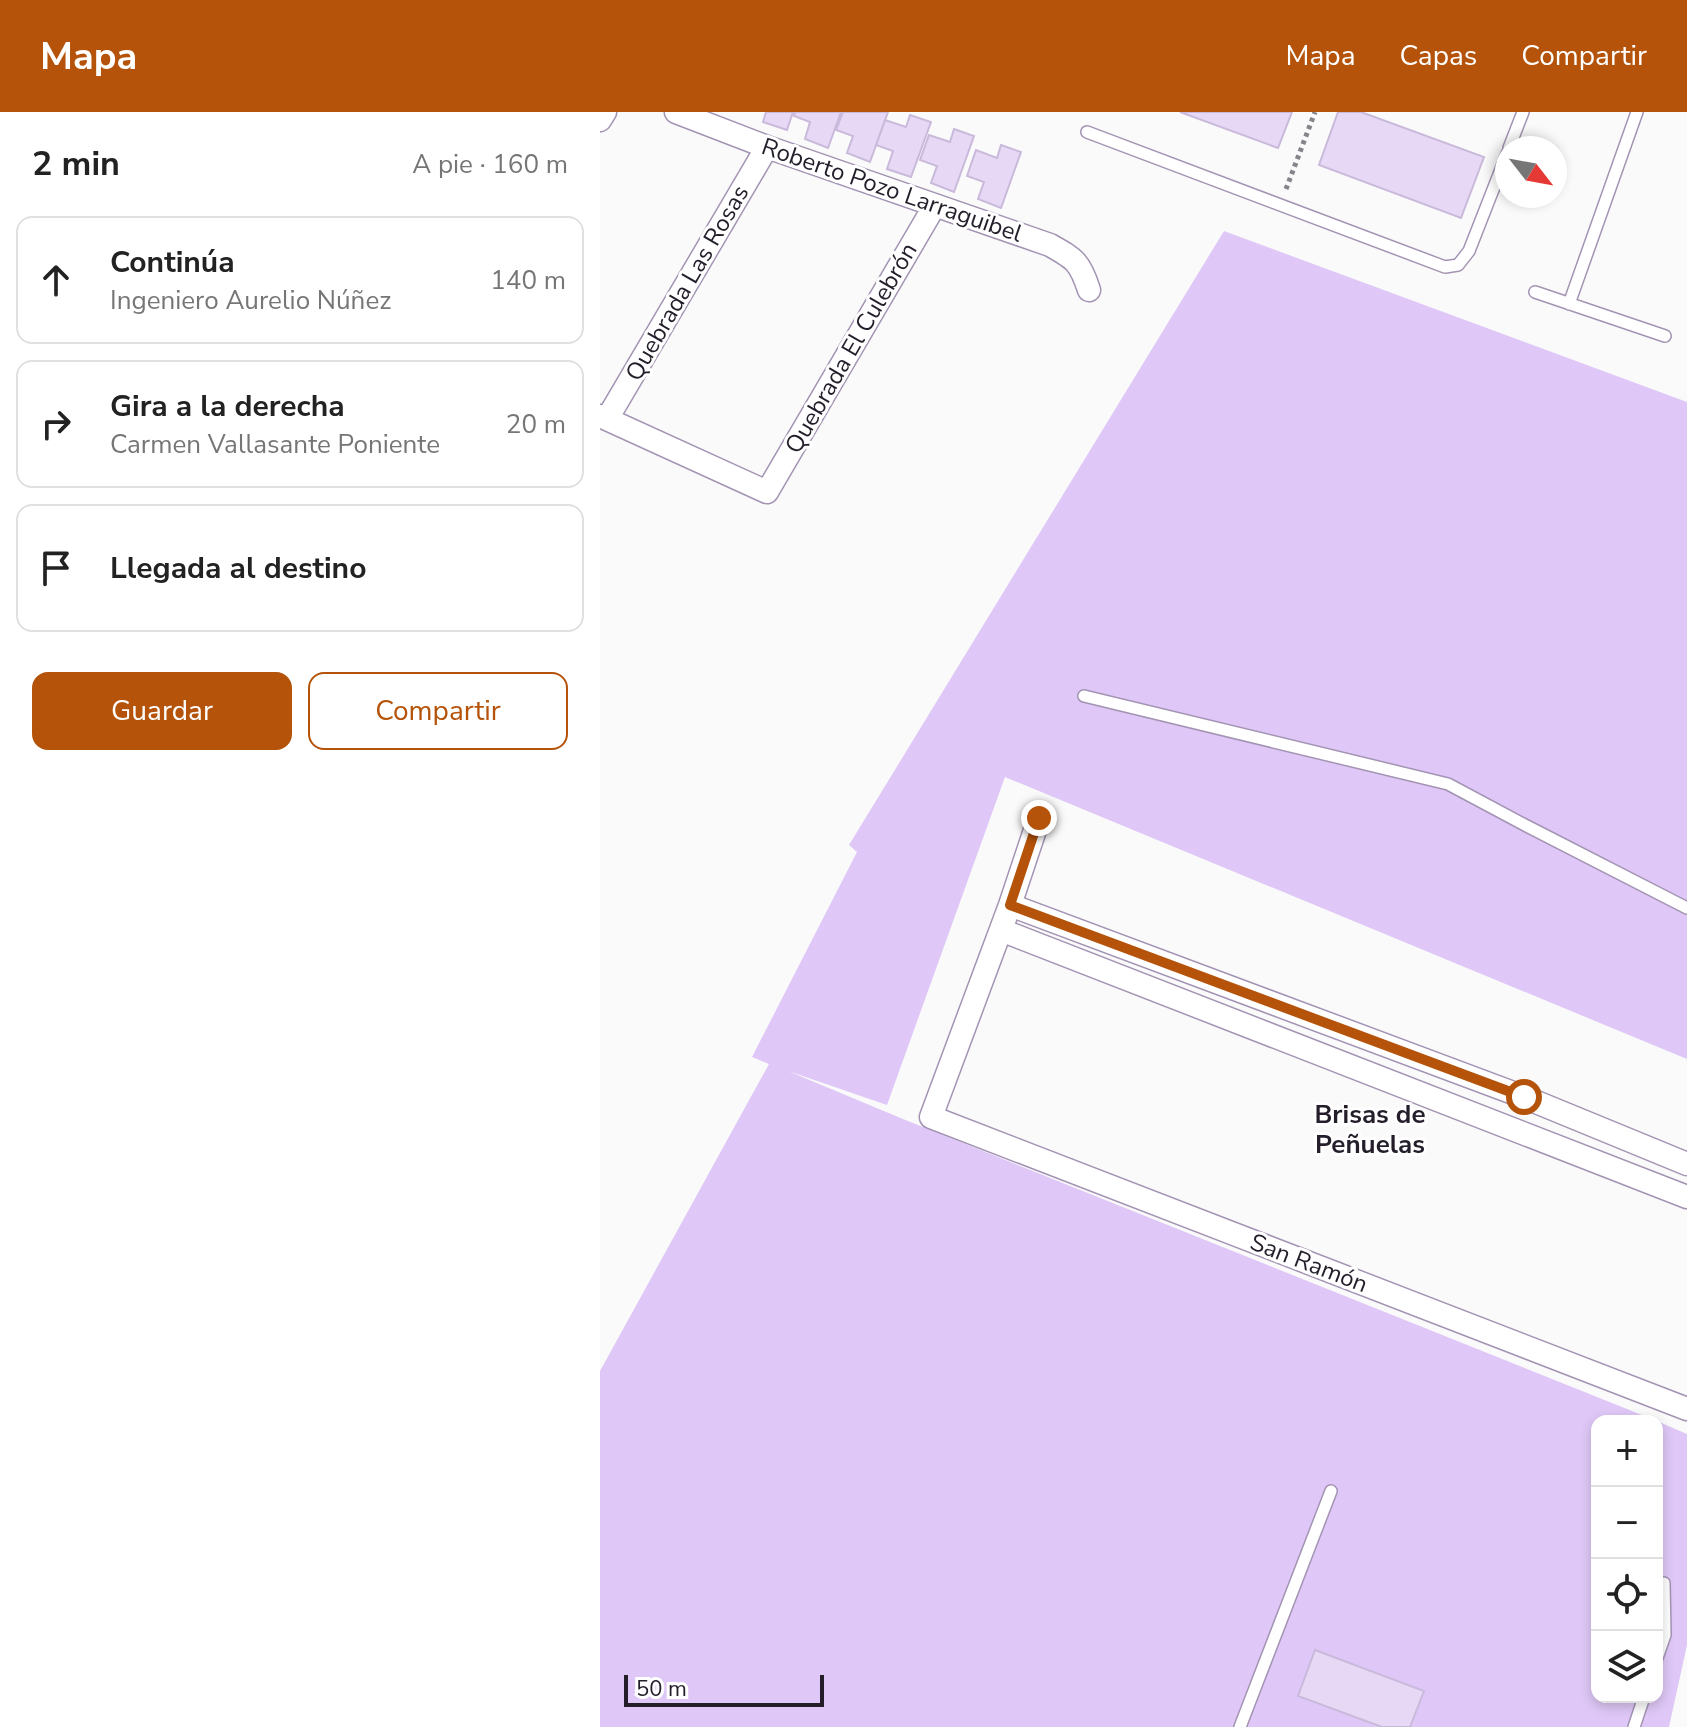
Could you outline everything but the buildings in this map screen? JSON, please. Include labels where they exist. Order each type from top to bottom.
[{"type":"street","points":[[600,120],[605,112]]},
{"type":"street","name":"Roberto Pozo Larraguibel","points":[[676,112],[767,147],[1050,245],[1079,265],[1089,290]]},
{"type":"street","name":"Quebrada Las Rosas","points":[[604,417],[767,147]]},
{"type":"street","name":"Quebrada El Culebrón","points":[[604,417],[767,492],[935,205]]},
{"type":"street","points":[[1039,818],[1001,930],[1687,1197]]},
{"type":"street","points":[[1010,905],[1524,1097],[1687,1164]]},
{"type":"street","name":"San Ramón","points":[[1001,930],[931,1117],[1687,1409]]},
{"type":"street","points":[[1237,1021],[1247,993]]},
{"type":"street","points":[[1515,1129],[1524,1097]]},
{"type":"lane","points":[[1514,136],[1523,112]]},
{"type":"lane","points":[[1569,304],[1637,112]]},
{"type":"lane","points":[[1087,132],[1445,267],[1458,265],[1469,251],[1495,185]]},
{"type":"lane","points":[[1535,292],[1665,336]]},
{"type":"lane","points":[[1084,696],[1448,784],[1687,908]]},
{"type":"lane","points":[[1240,1727],[1331,1491]]},
{"type":"lane","points":[[1663,1641],[1664,1583]]},
{"type":"lane","points":[[1634,1727],[1642,1703]]},
{"type":"path","points":[[1280,205],[1315,112]]},
{"type":"shaded area","points":[[1224,231],[1687,402],[1687,1059],[1005,777],[887,1105],[788,1071],[1642,1415],[1591,1415],[1591,1703],[1663,1703],[1663,1424],[1687,1434],[1687,1645],[1669,1727],[600,1727],[600,1371],[769,1064],[752,1057],[857,852],[849,845]]},
{"type":"district","name":"Brisas de Peñuelas","points":[[1370,1129]]},
{"type":"route","points":[[1039,818],[1010,905],[1524,1097]]}]
